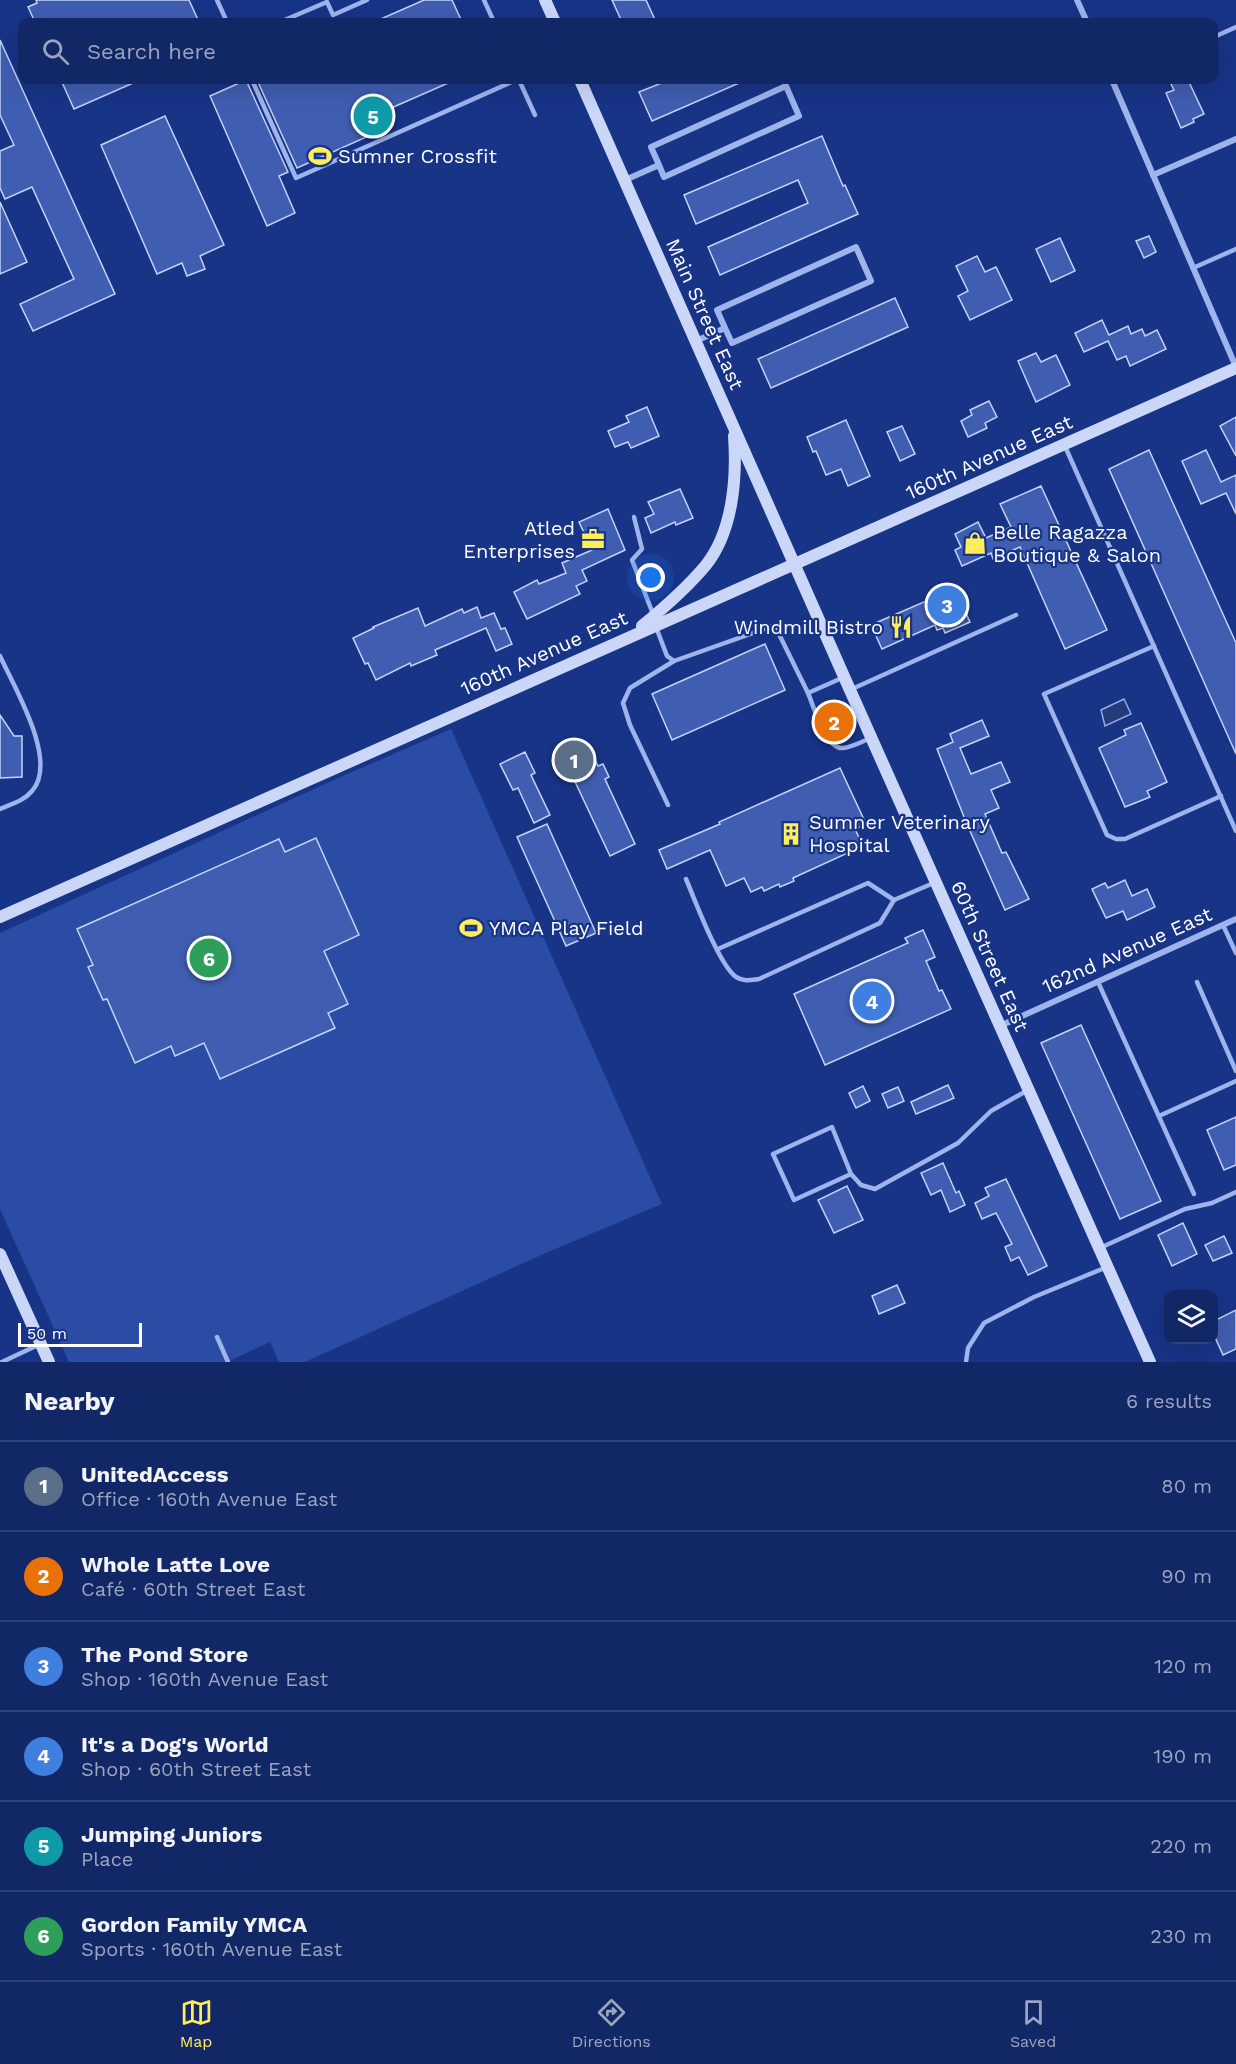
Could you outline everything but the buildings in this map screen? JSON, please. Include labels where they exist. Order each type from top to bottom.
[{"type":"street","points":[[545,0],[553,18]]},
{"type":"street","points":[[1077,0],[1085,18]]},
{"type":"street","name":"Main Street East","points":[[582,84],[794,565]]},
{"type":"street","points":[[1114,84],[1236,367]]},
{"type":"street","points":[[786,86],[800,116],[664,177],[658,165],[651,147],[786,86]]},
{"type":"street","points":[[1153,175],[1236,139]]},
{"type":"street","points":[[625,180],[658,165]]},
{"type":"street","points":[[856,247],[871,281],[732,343],[725,328],[717,310],[856,247]]},
{"type":"street","points":[[696,341],[725,328]]},
{"type":"street","name":"160th Avenue East","points":[[1,917],[631,636],[655,621],[794,565],[1236,367]]},
{"type":"street","points":[[655,621],[708,563],[720,541],[733,494],[736,463],[733,426]]},
{"type":"street","name":"60th Street East","points":[[794,565],[1150,1362]]},
{"type":"street","name":"162nd Avenue East","points":[[1000,1026],[1236,920]]},
{"type":"street","points":[[0,1254],[49,1362]]},
{"type":"lane","points":[[217,0],[225,18]]},
{"type":"lane","points":[[289,18],[327,2],[333,15],[367,0]]},
{"type":"lane","points":[[484,0],[492,18]]},
{"type":"lane","points":[[1218,35],[1236,27]]},
{"type":"lane","points":[[254,84],[296,178],[509,84]]},
{"type":"lane","points":[[520,84],[535,115]]},
{"type":"lane","points":[[1193,268],[1236,249]]},
{"type":"lane","points":[[1064,444],[1236,831]]},
{"type":"lane","points":[[634,516],[642,549],[632,560],[667,656],[674,661]]},
{"type":"lane","points":[[849,690],[1016,615]]},
{"type":"lane","points":[[668,805],[630,725],[623,703],[630,688],[674,661],[770,627],[775,627],[808,693],[828,740],[834,746],[845,748],[871,738]]},
{"type":"lane","points":[[1154,646],[1044,694],[1107,835],[1116,839],[1125,839],[1221,796]]},
{"type":"lane","points":[[0,656],[35,734],[42,766],[33,790],[23,799],[0,809]]},
{"type":"lane","points":[[808,693],[844,677]]},
{"type":"lane","points":[[686,879],[725,964],[736,976],[746,981],[759,979],[880,923],[894,900],[936,882]]},
{"type":"lane","points":[[718,949],[868,883],[894,900]]},
{"type":"lane","points":[[1223,925],[1236,953]]},
{"type":"lane","points":[[1098,982],[1194,1194]]},
{"type":"lane","points":[[1197,982],[1236,1071]]},
{"type":"lane","points":[[1159,1116],[1236,1081]]},
{"type":"lane","points":[[851,1174],[794,1200],[773,1154],[832,1127],[851,1174],[861,1185],[875,1189],[958,1143],[991,1111],[1028,1090]]},
{"type":"lane","points":[[1099,1248],[1185,1209],[1212,1203],[1236,1192]]},
{"type":"lane","points":[[966,1362],[968,1348],[984,1323],[1034,1297],[1107,1267]]},
{"type":"lane","points":[[217,1337],[228,1362]]},
{"type":"lane","points":[[2,1362],[41,1344]]},
{"type":"shaded area","points":[[1124,699],[1131,714],[1105,726],[1101,710]]},
{"type":"shaded area","points":[[451,729],[662,1204],[548,1252],[305,1362],[279,1362],[270,1342],[227,1362],[69,1362],[0,1209],[0,933],[338,778]]},
{"type":"place","name":"Jumping Juniors","points":[[373,116]]},
{"type":"place","name":"Sumner Crossfit","points":[[320,156]]},
{"type":"place","name":"Atled Enterprises","points":[[593,539]]},
{"type":"place","name":"Belle Ragazza Boutique & Salon","points":[[975,543]]},
{"type":"place","name":"The Pond Store","points":[[947,605]]},
{"type":"place","name":"Windmill Bistro","points":[[901,627]]},
{"type":"place","name":"Whole Latte Love","points":[[834,722]]},
{"type":"place","name":"UnitedAccess","points":[[574,760]]},
{"type":"place","name":"Sumner Veterinary Hospital","points":[[791,834]]},
{"type":"place","name":"YMCA Play Field","points":[[471,928]]},
{"type":"place","name":"Gordon Family YMCA","points":[[209,958]]},
{"type":"place","name":"It's a Dog's World","points":[[872,1001]]}]
